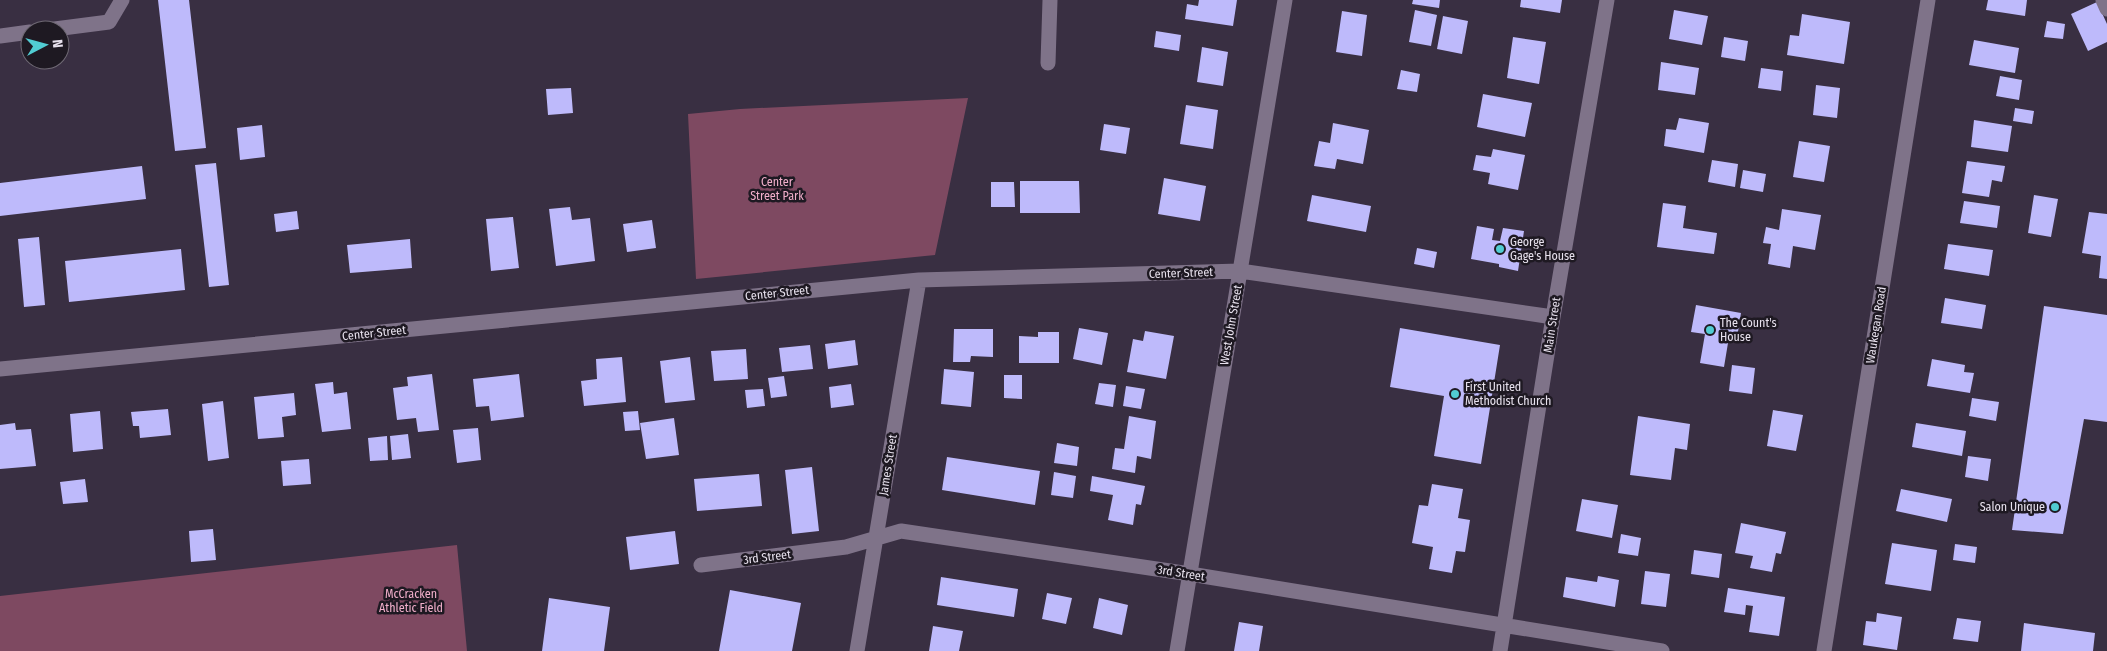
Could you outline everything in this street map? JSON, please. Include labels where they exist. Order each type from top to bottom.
[{"type":"street","points":[[70,27],[109,22],[122,0]]},
{"type":"street","points":[[1048,63],[1050,0]]},
{"type":"street","name":"West John Street","points":[[1177,651],[1285,0]]},
{"type":"street","name":"Main Street","points":[[1500,651],[1553,316],[1607,0]]},
{"type":"street","name":"Waukegan Road","points":[[1824,651],[1928,0]]},
{"type":"street","points":[[2103,0],[2107,9]]},
{"type":"street","points":[[0,36],[20,33]]},
{"type":"street","name":"Center Street","points":[[0,369],[919,280],[1240,271],[1553,316]]},
{"type":"street","name":"James Street","points":[[857,651],[919,280]]},
{"type":"street","name":"3rd Street","points":[[701,565],[846,547],[901,532],[1190,574],[1662,651]]},
{"type":"green space","name":"Center Street Park","points":[[968,98],[935,255],[696,279],[688,114],[740,109]]},
{"type":"green space","name":"McCracken Athletic Field","points":[[457,545],[467,651],[0,651],[0,596]]},
{"type":"building","points":[[158,0],[189,0],[206,148],[175,151]]},
{"type":"building","points":[[1199,0],[1237,0],[1233,26],[1185,19],[1187,4],[1198,6]]},
{"type":"building","points":[[1413,0],[1440,0],[1439,8],[1412,4]]},
{"type":"building","points":[[1521,0],[1562,0],[1560,13],[1520,7]]},
{"type":"building","points":[[1988,0],[2027,0],[2025,16],[1986,10]]},
{"type":"building","points":[[2097,2],[2107,24],[2107,42],[2088,51],[2071,14]]},
{"type":"building","points":[[1415,10],[1437,15],[1431,46],[1409,42]]},
{"type":"building","points":[[1674,10],[1708,16],[1702,45],[1669,39]]},
{"type":"building","points":[[1342,11],[1367,15],[1362,56],[1336,52]]},
{"type":"building","points":[[1802,14],[1850,22],[1844,64],[1787,55],[1790,35],[1799,36]]},
{"type":"building","points":[[1443,16],[1468,21],[1462,54],[1437,49]]},
{"type":"building","points":[[2047,21],[2065,24],[2063,39],[2044,37]]},
{"type":"building","points":[[1156,31],[1181,35],[1179,51],[1154,47]]},
{"type":"building","points":[[1513,37],[1546,42],[1539,84],[1507,78]]},
{"type":"building","points":[[1724,37],[1748,41],[1745,61],[1721,57]]},
{"type":"building","points":[[1974,40],[2019,48],[2015,73],[1969,65]]},
{"type":"building","points":[[1202,47],[1228,52],[1223,86],[1197,82]]},
{"type":"building","points":[[1661,62],[1699,68],[1695,95],[1658,90]]},
{"type":"building","points":[[1761,68],[1783,71],[1781,91],[1758,88]]},
{"type":"building","points":[[1401,70],[1420,74],[1417,92],[1397,89]]},
{"type":"building","points":[[2000,76],[2022,80],[2019,100],[1996,96]]},
{"type":"building","points":[[1816,85],[1840,88],[1837,118],[1813,115]]},
{"type":"building","points":[[571,88],[573,113],[548,115],[546,89]]},
{"type":"building","points":[[1483,94],[1532,103],[1525,137],[1477,127]]},
{"type":"building","points":[[1186,105],[1218,110],[1213,149],[1180,144]]},
{"type":"building","points":[[2015,108],[2034,111],[2032,124],[2013,121]]},
{"type":"building","points":[[1679,118],[1709,123],[1704,153],[1664,146],[1666,129],[1676,130]]},
{"type":"building","points":[[1974,120],[2012,126],[2008,152],[1971,147]]},
{"type":"building","points":[[1333,123],[1369,130],[1363,164],[1337,159],[1335,169],[1314,166],[1319,141],[1330,143]]},
{"type":"building","points":[[1104,124],[1130,128],[1126,154],[1100,150]]},
{"type":"building","points":[[262,125],[265,157],[240,160],[237,128]]},
{"type":"building","points":[[1799,141],[1830,146],[1824,182],[1793,177]]},
{"type":"building","points":[[1493,149],[1525,155],[1518,190],[1488,184],[1490,173],[1473,170],[1476,155],[1491,157]]},
{"type":"building","points":[[1712,160],[1738,164],[1735,187],[1708,182]]},
{"type":"building","points":[[1967,161],[2005,166],[2002,182],[1992,180],[1989,197],[1962,193]]},
{"type":"building","points":[[216,163],[229,285],[209,287],[195,165]]},
{"type":"building","points":[[142,166],[146,199],[0,216],[0,183]]},
{"type":"building","points":[[1743,170],[1766,174],[1763,192],[1740,188]]},
{"type":"building","points":[[1164,178],[1206,186],[1200,221],[1158,214]]},
{"type":"building","points":[[1020,181],[1079,181],[1080,213],[1020,213]]},
{"type":"building","points":[[991,182],[1014,182],[1015,207],[991,207]]},
{"type":"building","points":[[1312,195],[1371,206],[1366,232],[1307,221]]},
{"type":"building","points":[[2034,195],[2058,199],[2051,237],[2028,233]]},
{"type":"building","points":[[1964,201],[2000,206],[1997,228],[1960,223]]},
{"type":"building","points":[[1663,203],[1686,206],[1683,228],[1717,233],[1714,254],[1657,247]]},
{"type":"building","points":[[570,207],[572,220],[590,218],[595,261],[556,266],[549,209]]},
{"type":"building","points":[[1782,209],[1821,215],[1815,250],[1793,246],[1790,268],[1768,264],[1771,244],[1763,243],[1766,227],[1779,230]]},
{"type":"building","points":[[297,211],[299,229],[276,232],[274,214]]},
{"type":"building","points":[[2089,212],[2107,214],[2107,279],[2099,278],[2101,256],[2082,253]]},
{"type":"building","points":[[513,217],[519,268],[491,271],[486,219]]},
{"type":"building","points":[[652,220],[656,248],[627,252],[623,224]]},
{"type":"building","points":[[1477,226],[1494,229],[1492,240],[1500,241],[1503,228],[1524,231],[1518,271],[1499,267],[1499,264],[1471,259]]},
{"type":"building","points":[[39,237],[45,305],[24,307],[18,239]]},
{"type":"building","points":[[410,239],[412,268],[350,273],[347,245]]},
{"type":"building","points":[[1948,244],[1993,250],[1989,276],[1944,269]]},
{"type":"building","points":[[1417,248],[1437,252],[1434,268],[1414,264]]},
{"type":"building","points":[[181,249],[185,290],[69,302],[65,261]]},
{"type":"building","points":[[1945,298],[1986,305],[1982,329],[1941,323]]},
{"type":"building","points":[[1696,305],[1741,313],[1737,338],[1729,337],[1724,367],[1700,363],[1705,334],[1691,332]]},
{"type":"building","points":[[2044,306],[2107,315],[2107,422],[2084,419],[2063,534],[2012,530]]},
{"type":"building","points":[[1079,328],[1108,333],[1102,365],[1073,359]]},
{"type":"building","points":[[1400,328],[1500,345],[1481,464],[1434,456],[1444,396],[1390,387]]},
{"type":"building","points":[[954,329],[993,329],[993,357],[971,356],[970,362],[953,362]]},
{"type":"building","points":[[1145,331],[1174,336],[1166,379],[1127,372],[1133,339],[1143,341]]},
{"type":"building","points":[[1038,332],[1059,332],[1059,363],[1019,363],[1019,336],[1038,337]]},
{"type":"building","points":[[855,340],[858,365],[828,369],[825,344]]},
{"type":"building","points":[[810,345],[813,369],[782,372],[779,348]]},
{"type":"building","points":[[746,349],[748,379],[714,381],[711,351]]},
{"type":"building","points":[[622,357],[626,402],[584,406],[581,381],[597,379],[596,359]]},
{"type":"building","points":[[690,357],[695,400],[665,403],[660,361]]},
{"type":"building","points":[[1932,359],[1965,365],[1964,372],[1974,373],[1970,393],[1927,386]]},
{"type":"building","points":[[1732,365],[1755,368],[1752,394],[1729,391]]},
{"type":"building","points":[[944,369],[974,372],[971,407],[941,404]]},
{"type":"building","points":[[432,374],[439,430],[418,432],[416,418],[397,420],[393,388],[408,386],[407,377]]},
{"type":"building","points":[[519,374],[524,417],[491,421],[489,406],[476,407],[473,379]]},
{"type":"building","points":[[1004,375],[1022,375],[1022,399],[1004,398]]},
{"type":"building","points":[[784,376],[787,396],[771,398],[768,378]]},
{"type":"building","points":[[333,382],[334,394],[347,392],[351,429],[322,432],[315,384]]},
{"type":"building","points":[[1099,383],[1116,385],[1113,407],[1095,404]]},
{"type":"building","points":[[851,384],[854,405],[831,408],[829,387]]},
{"type":"building","points":[[1126,386],[1145,389],[1141,409],[1123,406]]},
{"type":"building","points":[[763,389],[765,406],[747,408],[745,390]]},
{"type":"building","points":[[294,393],[296,415],[282,417],[284,437],[258,439],[254,397]]},
{"type":"building","points":[[1972,398],[1999,402],[1996,421],[1969,416]]},
{"type":"building","points":[[223,401],[229,458],[208,461],[202,404]]},
{"type":"building","points":[[168,409],[171,435],[140,438],[139,426],[133,426],[131,412]]},
{"type":"building","points":[[1773,410],[1803,415],[1796,451],[1767,446]]},
{"type":"building","points":[[100,411],[103,449],[73,452],[70,414]]},
{"type":"building","points":[[638,411],[640,430],[625,431],[623,412]]},
{"type":"building","points":[[1129,416],[1156,421],[1151,459],[1137,456],[1135,473],[1112,469],[1115,448],[1124,449]]},
{"type":"building","points":[[1638,416],[1690,424],[1687,450],[1675,448],[1671,480],[1630,475]]},
{"type":"building","points":[[674,418],[679,455],[646,459],[640,423]]},
{"type":"building","points":[[15,423],[16,430],[31,429],[36,466],[0,469],[0,425]]},
{"type":"building","points":[[1916,423],[1966,431],[1962,456],[1912,447]]},
{"type":"building","points":[[478,428],[481,460],[457,463],[453,430]]},
{"type":"building","points":[[408,434],[411,458],[392,460],[390,436]]},
{"type":"building","points":[[387,436],[388,460],[370,461],[368,438]]},
{"type":"building","points":[[1057,443],[1079,447],[1077,466],[1054,463]]},
{"type":"building","points":[[1968,456],[1991,459],[1988,481],[1965,477]]},
{"type":"building","points":[[947,457],[1040,471],[1035,505],[942,490]]},
{"type":"building","points":[[309,459],[311,484],[283,486],[281,461]]},
{"type":"building","points":[[812,467],[819,531],[792,534],[785,470]]},
{"type":"building","points":[[1054,472],[1076,476],[1073,498],[1051,495]]},
{"type":"building","points":[[759,474],[762,506],[697,511],[694,479]]},
{"type":"building","points":[[1092,476],[1145,486],[1141,505],[1136,504],[1133,525],[1108,520],[1113,495],[1090,491]]},
{"type":"building","points":[[85,479],[88,502],[63,504],[60,482]]},
{"type":"building","points":[[1432,484],[1463,489],[1458,518],[1470,520],[1465,552],[1456,551],[1452,573],[1429,569],[1433,547],[1412,543],[1419,505],[1428,506]]},
{"type":"building","points":[[1901,489],[1952,499],[1947,522],[1896,511]]},
{"type":"building","points":[[1582,499],[1618,505],[1612,538],[1576,531]]},
{"type":"building","points":[[1741,523],[1786,532],[1781,554],[1776,553],[1772,572],[1750,568],[1753,556],[1735,553]]},
{"type":"building","points":[[213,529],[216,560],[191,562],[189,531]]},
{"type":"building","points":[[675,531],[679,564],[630,570],[626,537]]},
{"type":"building","points":[[1621,534],[1641,538],[1638,556],[1618,553]]},
{"type":"building","points":[[1892,543],[1937,550],[1931,591],[1885,584]]},
{"type":"building","points":[[1955,544],[1977,547],[1975,563],[1953,560]]},
{"type":"building","points":[[1694,550],[1722,554],[1719,578],[1691,574]]},
{"type":"building","points":[[1645,571],[1670,574],[1666,607],[1641,604]]},
{"type":"building","points":[[1598,576],[1619,580],[1615,607],[1563,597],[1566,577],[1597,582]]},
{"type":"building","points":[[941,577],[1018,589],[1014,617],[937,605]]},
{"type":"building","points":[[1728,588],[1785,597],[1779,636],[1749,632],[1753,606],[1746,605],[1745,615],[1724,612]]},
{"type":"building","points":[[730,590],[801,603],[792,651],[719,651]]},
{"type":"building","points":[[1047,593],[1072,598],[1066,624],[1042,619]]},
{"type":"building","points":[[549,598],[610,607],[604,651],[542,651]]},
{"type":"building","points":[[1099,598],[1128,605],[1122,635],[1093,628]]},
{"type":"building","points":[[1877,613],[1902,617],[1897,650],[1863,645],[1866,621],[1876,622]]},
{"type":"building","points":[[1957,618],[1981,621],[1978,642],[1953,639]]},
{"type":"building","points":[[1239,622],[1263,626],[1259,651],[1234,651]]},
{"type":"building","points":[[2024,623],[2095,633],[2093,651],[2021,651]]},
{"type":"building","points":[[933,626],[963,631],[959,651],[929,651]]},
{"type":"place","name":"George Gage's House","points":[[1500,249]]},
{"type":"place","name":"The Count's House","points":[[1710,330]]},
{"type":"place","name":"First United Methodist Church","points":[[1455,394]]},
{"type":"place","name":"Salon Unique","points":[[2055,507]]}]
